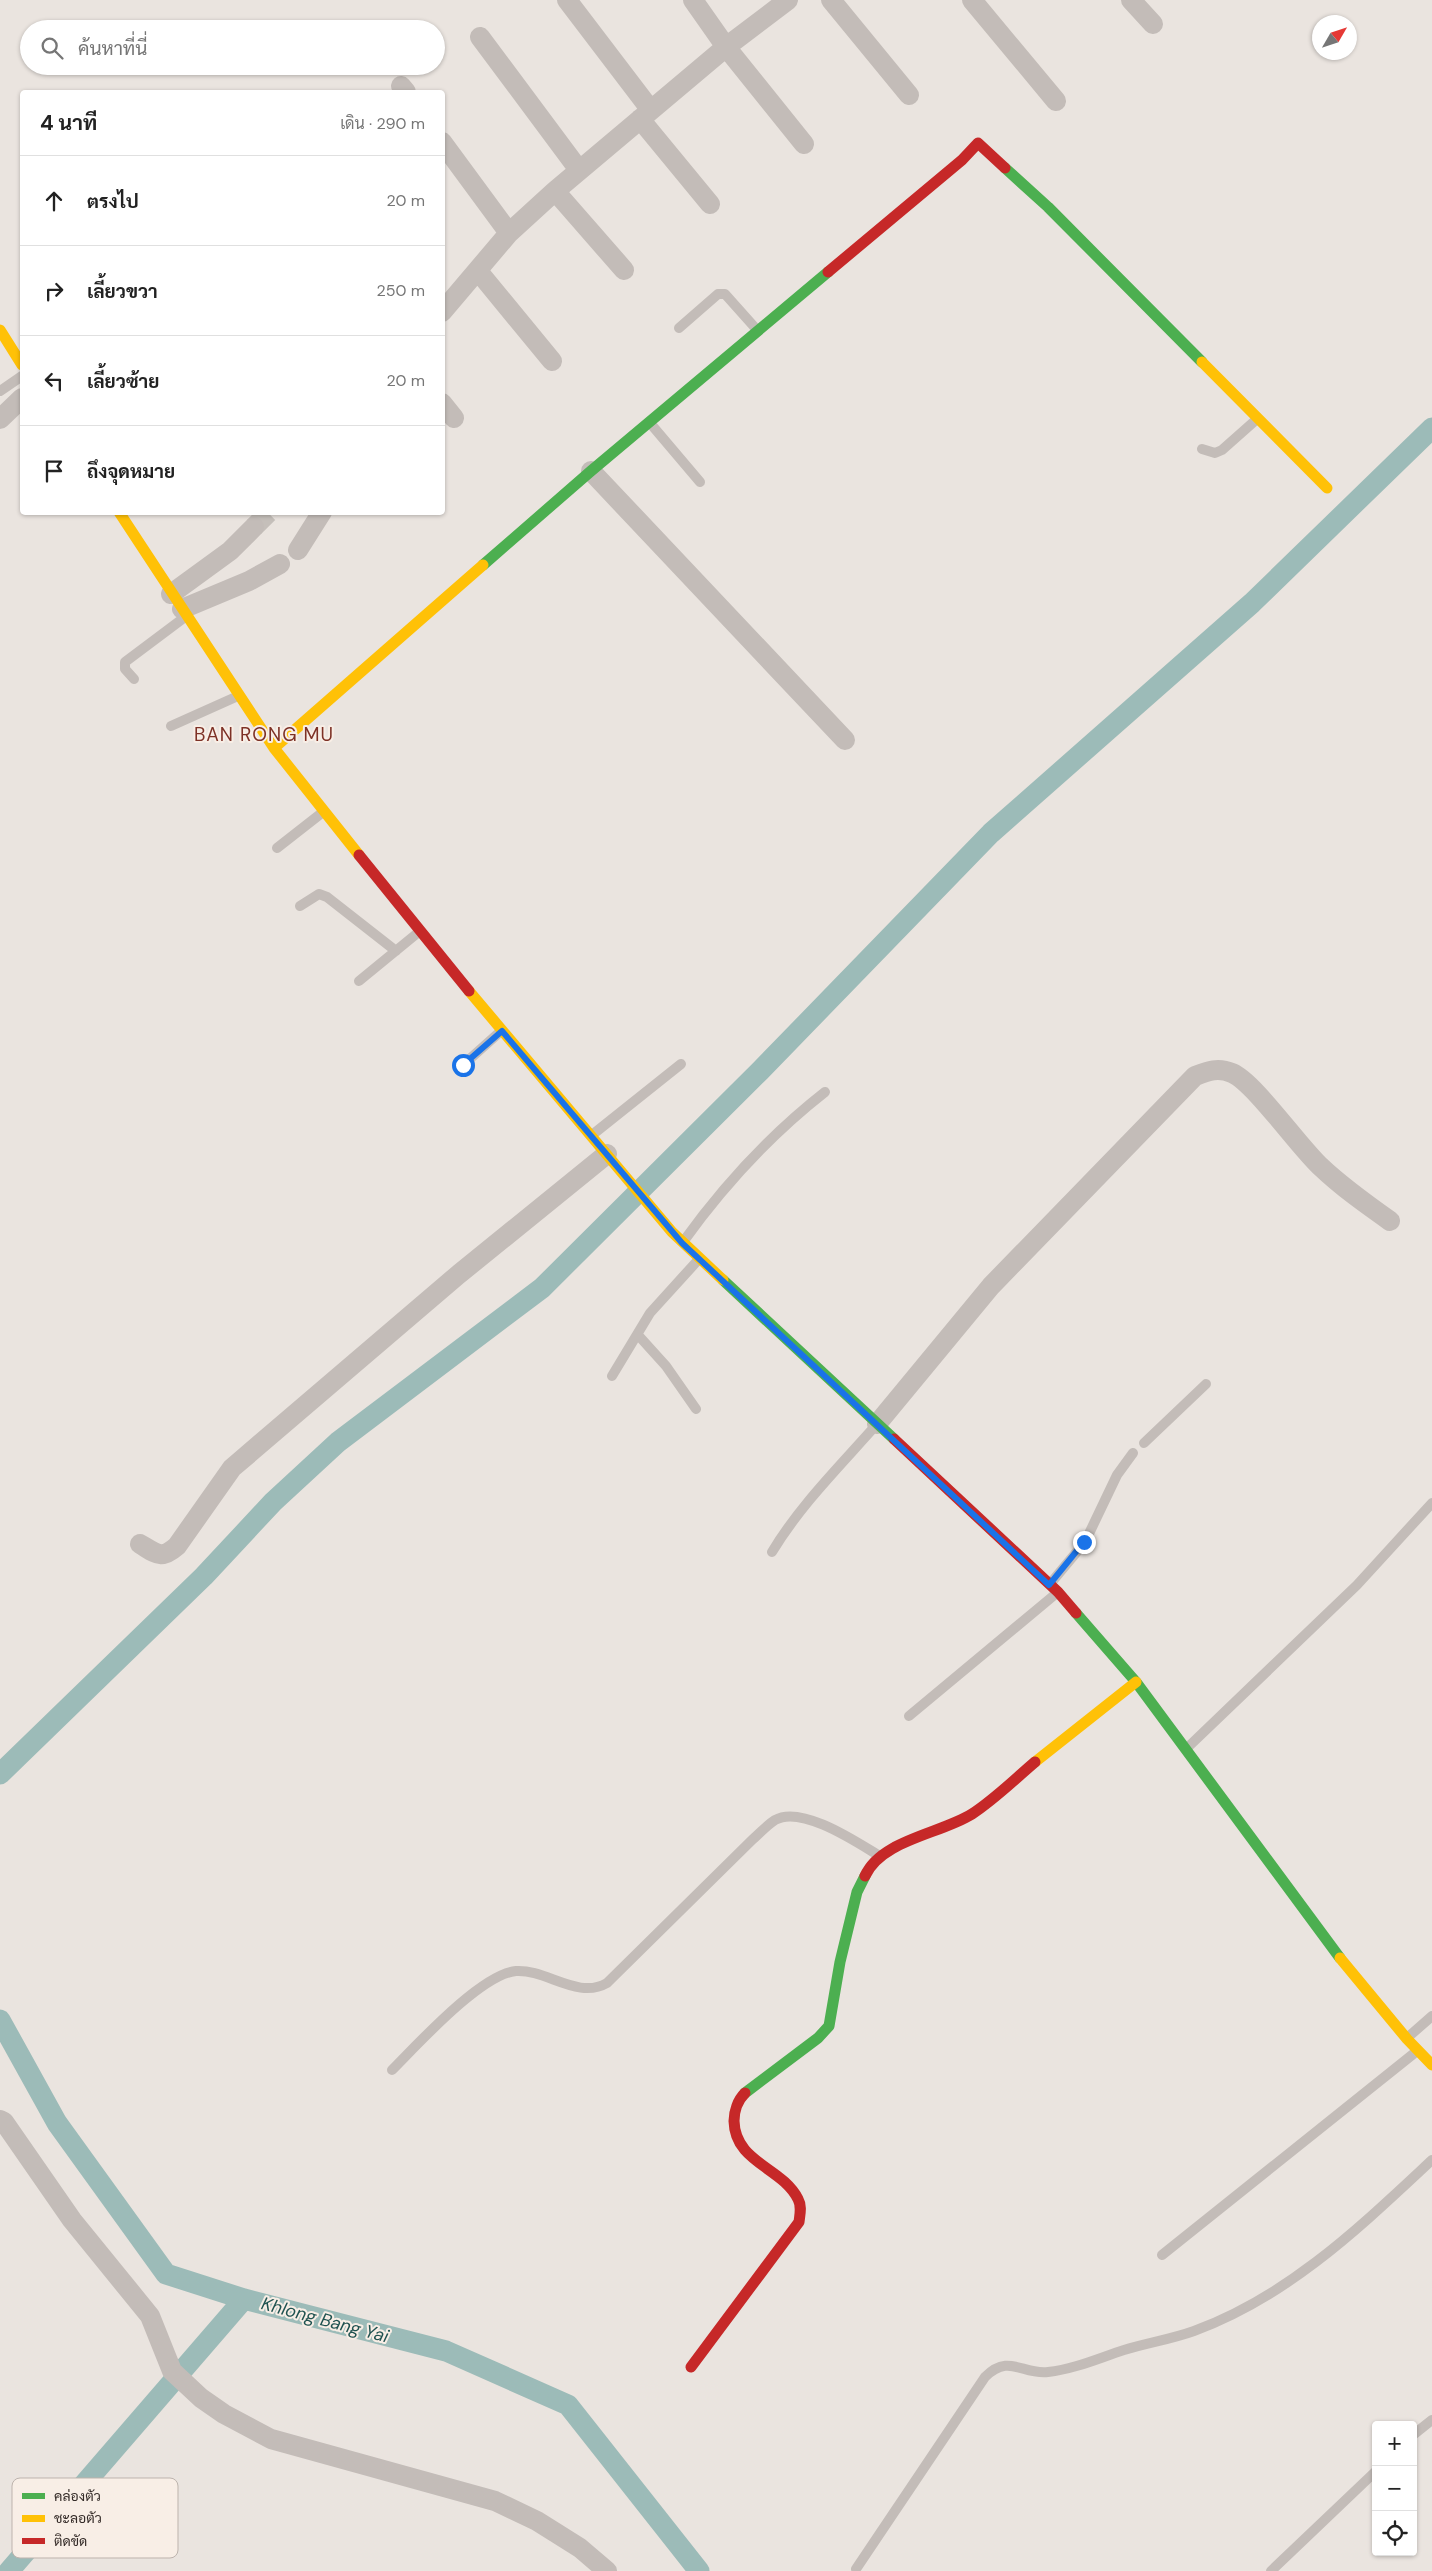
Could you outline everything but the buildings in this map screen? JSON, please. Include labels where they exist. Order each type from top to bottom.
[{"type":"street","points":[[567,0],[645,114],[710,204]]},
{"type":"street","points":[[693,0],[726,47],[804,144]]},
{"type":"street","points":[[445,308],[509,233],[555,191],[726,47],[788,0]]},
{"type":"street","points":[[831,0],[909,95]]},
{"type":"street","points":[[972,0],[1056,101]]},
{"type":"street","points":[[1132,0],[1153,24]]},
{"type":"street","points":[[480,37],[579,170]]},
{"type":"street","points":[[274,748],[591,470],[962,160],[978,143],[1048,207],[1327,488]]},
{"type":"street","points":[[445,146],[509,233]]},
{"type":"street","points":[[555,191],[624,270]]},
{"type":"street","points":[[478,270],[552,361]]},
{"type":"street","points":[[0,330],[20,362]]},
{"type":"street","points":[[0,419],[20,400]]},
{"type":"street","points":[[591,470],[845,740]]},
{"type":"street","points":[[298,550],[320,515]]},
{"type":"street","points":[[122,517],[274,748],[502,1031],[672,1232],[1053,1588],[1136,1682],[1352,1973],[1407,2039],[1432,2065]]},
{"type":"street","points":[[180,607],[254,527]]},
{"type":"street","points":[[180,607],[249,581],[280,564]]},
{"type":"street","points":[[877,1424],[991,1286],[1195,1076],[1213,1069],[1233,1073],[1257,1095],[1320,1167],[1348,1191],[1390,1221]]},
{"type":"street","points":[[140,1544],[158,1554],[168,1554],[178,1546],[232,1468],[459,1274],[607,1154]]},
{"type":"street","points":[[691,2367],[799,2222],[801,2209],[798,2198],[788,2187],[748,2156],[737,2143],[733,2113],[736,2103],[743,2094],[818,2038],[829,2026],[840,1962],[857,1892],[866,1871],[879,1856],[902,1844],[926,1837],[954,1825],[975,1812],[1136,1682]]},
{"type":"street","points":[[0,2120],[4,2122],[72,2220],[150,2316],[172,2371],[201,2398],[224,2414],[271,2439],[495,2501],[537,2521],[580,2548],[607,2571]]},
{"type":"lane","points":[[679,328],[718,294],[725,294],[758,331]]},
{"type":"lane","points":[[0,391],[20,377]]},
{"type":"lane","points":[[1202,449],[1215,453],[1222,450],[1258,418]]},
{"type":"lane","points":[[650,422],[700,482]]},
{"type":"lane","points":[[134,679],[125,669],[125,662],[180,607]]},
{"type":"lane","points":[[171,726],[239,695]]},
{"type":"lane","points":[[277,848],[325,811]]},
{"type":"lane","points":[[300,906],[319,894],[327,896],[396,951]]},
{"type":"lane","points":[[359,982],[421,931]]},
{"type":"lane","points":[[463,1065],[502,1031]]},
{"type":"lane","points":[[591,1135],[682,1064]]},
{"type":"lane","points":[[682,1243],[709,1205],[769,1139],[825,1092]]},
{"type":"lane","points":[[612,1376],[656,1306],[699,1259]]},
{"type":"lane","points":[[638,1336],[672,1374],[696,1409]]},
{"type":"lane","points":[[1144,1443],[1206,1384]]},
{"type":"lane","points":[[772,1552],[788,1526],[816,1490],[877,1424]]},
{"type":"lane","points":[[908,1716],[1053,1588],[1084,1542],[1117,1475],[1134,1453]]},
{"type":"lane","points":[[1185,1749],[1363,1578],[1432,1503]]},
{"type":"lane","points":[[392,2070],[446,2016],[500,1976],[514,1971],[535,1972],[568,1984],[590,1989],[600,1988],[752,1840],[775,1820],[794,1815],[805,1818],[858,1843],[879,1856]]},
{"type":"lane","points":[[1407,2039],[1432,2016]]},
{"type":"lane","points":[[1162,2255],[1418,2050]]},
{"type":"lane","points":[[856,2569],[985,2377],[993,2368],[1003,2365],[1020,2366],[1034,2371],[1046,2372],[1069,2369],[1126,2350],[1193,2332],[1233,2315],[1317,2264],[1432,2160]]},
{"type":"lane","points":[[1417,2432],[1432,2420]]},
{"type":"lane","points":[[1271,2571],[1372,2475]]},
{"type":"waterway","points":[[0,1774],[204,1576],[273,1502],[338,1442],[542,1288],[760,1071],[991,833],[1252,603],[1432,428]]},
{"type":"waterway","name":"Khlong Bang Yai","points":[[0,2020],[57,2123],[166,2274],[244,2299],[446,2351],[568,2405],[699,2571]]},
{"type":"waterway","points":[[89,2478],[244,2299]]},
{"type":"waterway","points":[[9,2571],[20,2558]]},
{"type":"tunnel","points":[[254,527],[266,515]]},
{"type":"traffic: fast","points":[[1005,168],[1048,207],[1202,362]]},
{"type":"traffic: fast","points":[[483,565],[591,471],[828,272]]},
{"type":"traffic: fast","points":[[723,1280],[894,1439]]},
{"type":"traffic: fast","points":[[1076,1613],[1136,1682],[1340,1958]]},
{"type":"traffic: fast","points":[[745,2093],[818,2038],[829,2026],[840,1962],[857,1892],[865,1876]]},
{"type":"traffic: slow","points":[[0,330],[20,362]]},
{"type":"traffic: slow","points":[[1202,362],[1327,488]]},
{"type":"traffic: slow","points":[[121,515],[274,748],[359,855]]},
{"type":"traffic: slow","points":[[274,748],[483,565]]},
{"type":"traffic: slow","points":[[469,991],[672,1232],[723,1280]]},
{"type":"traffic: slow","points":[[1035,1762],[1136,1682]]},
{"type":"traffic: slow","points":[[1340,1958],[1407,2039],[1432,2065]]},
{"type":"traffic: jam","points":[[828,272],[962,160],[978,143],[1005,168]]},
{"type":"traffic: jam","points":[[359,855],[469,991]]},
{"type":"traffic: jam","points":[[894,1439],[1058,1592],[1076,1613]]},
{"type":"traffic: jam","points":[[865,1876],[873,1864],[897,1846],[972,1814],[1035,1762]]},
{"type":"traffic: jam","points":[[691,2367],[799,2222],[800,2204],[791,2188],[750,2156],[736,2135],[735,2113],[738,2102],[745,2093]]},
{"type":"district","name":"BAN RONG MU","points":[[264,734]]},
{"type":"route","points":[[463,1065],[502,1031],[682,1243],[1049,1585],[1075,1556],[1084,1542]]}]
